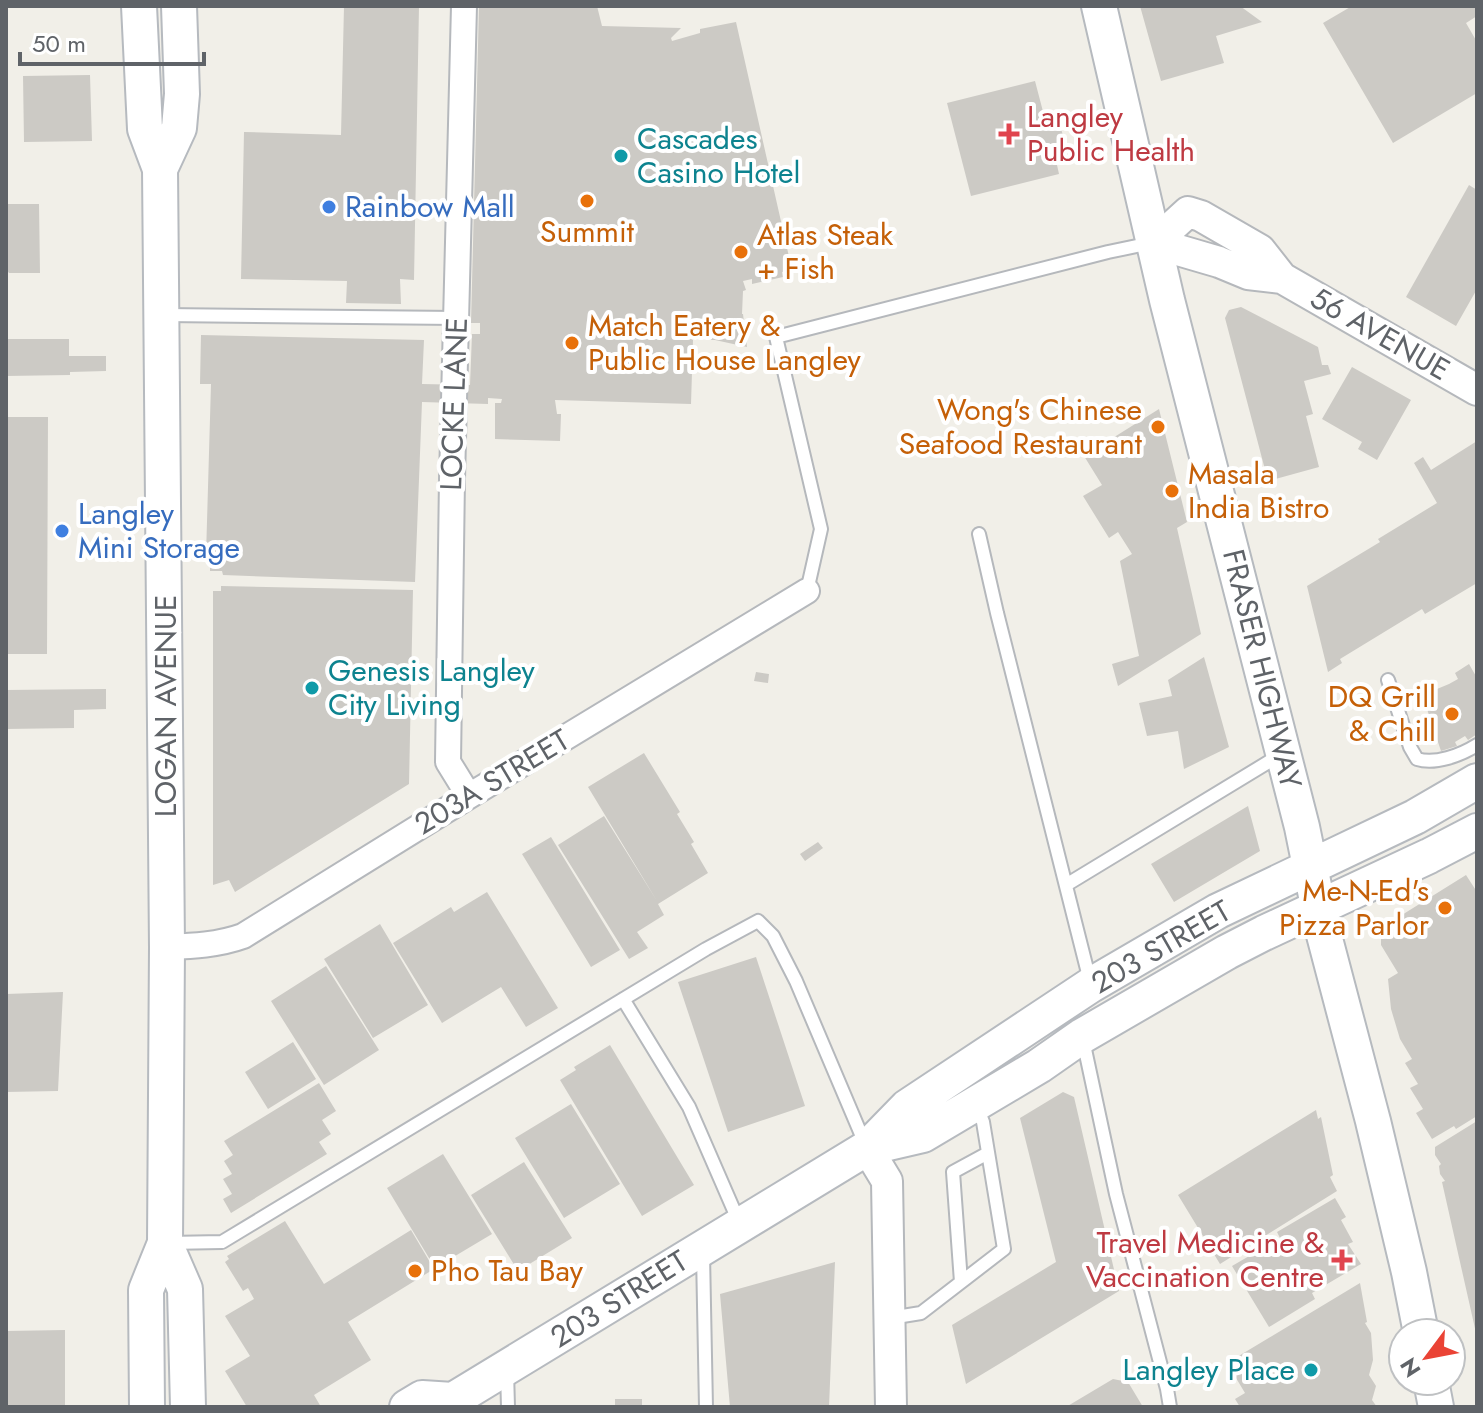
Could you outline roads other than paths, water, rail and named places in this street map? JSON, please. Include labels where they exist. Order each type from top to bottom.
[{"type":"main road","name":"LOGAN AVENUE","points":[[139,6],[145,129],[160,169],[167,947],[165,1243],[146,1290],[147,1407]]},
{"type":"main road","name":"LOGAN AVENUE","points":[[160,169],[179,128],[182,94],[179,6]]},
{"type":"main road","name":"FRASER HIGHWAY","points":[[1099,6],[1154,243],[1373,1121],[1418,1317]]},
{"type":"main road","name":"203 STREET","points":[[407,1407],[422,1398],[451,1404],[867,1148],[907,1107],[1091,985],[1218,911],[1415,817],[1477,781]]},
{"type":"main road","name":"203 STREET","points":[[867,1148],[923,1135],[1039,1066],[1082,1036],[1227,952],[1477,831]]},
{"type":"main road","name":"LOGAN AVENUE","points":[[165,1243],[185,1289],[188,1407]]},
{"type":"street","name":"LOCKE LANE","points":[[464,6],[448,762],[469,796]]},
{"type":"street","name":"56 AVENUE","points":[[1154,243],[1188,212],[1201,216],[1260,250],[1282,278],[1477,390]]},
{"type":"street","name":"203A STREET","points":[[167,947],[227,942],[243,936],[807,591]]},
{"type":"street","points":[[867,1148],[887,1181],[891,1407]]},
{"type":"lane","points":[[807,591],[821,529],[776,337],[1154,243]]},
{"type":"lane","points":[[162,315],[457,318]]},
{"type":"lane","points":[[979,534],[1091,985]]},
{"type":"lane","points":[[1388,680],[1410,747],[1417,759],[1427,762],[1467,752],[1477,745]]},
{"type":"lane","points":[[1066,885],[1283,753]]},
{"type":"lane","points":[[165,1243],[222,1242],[706,949],[758,921],[773,936],[796,981],[867,1148]]},
{"type":"lane","points":[[623,999],[689,1107],[740,1225]]},
{"type":"lane","points":[[1082,1036],[1116,1194],[1170,1407]]},
{"type":"lane","points":[[890,1318],[921,1313],[1004,1249],[983,1122],[976,1104]]},
{"type":"lane","points":[[961,1282],[953,1172],[988,1153]]},
{"type":"lane","points":[[703,1248],[706,1407]]},
{"type":"lane","points":[[507,1368],[508,1407]]},
{"type":"place","name":"Langley Public Health","points":[[1009,134]]},
{"type":"place","name":"Cascades Casino Hotel","points":[[621,156]]},
{"type":"place","name":"Summit","points":[[587,201]]},
{"type":"place","name":"Rainbow Mall","points":[[329,207]]},
{"type":"place","name":"Atlas Steak + Fish","points":[[741,252]]},
{"type":"place","name":"Match Eatery & Public House Langley","points":[[572,343]]},
{"type":"place","name":"Wong's Chinese Seafood Restaurant","points":[[1158,427]]},
{"type":"place","name":"Masala India Bistro","points":[[1172,491]]},
{"type":"place","name":"Langley Mini Storage","points":[[62,531]]},
{"type":"place","name":"Genesis Langley City Living","points":[[312,688]]},
{"type":"place","name":"DQ Grill & Chill","points":[[1452,714]]},
{"type":"place","name":"Me-N-Ed's Pizza Parlor","points":[[1445,908]]},
{"type":"place","name":"Travel Medicine & Vaccination Centre","points":[[1342,1260]]},
{"type":"place","name":"Pho Tau Bay","points":[[415,1271]]},
{"type":"place","name":"Langley Place","points":[[1311,1370]]}]
